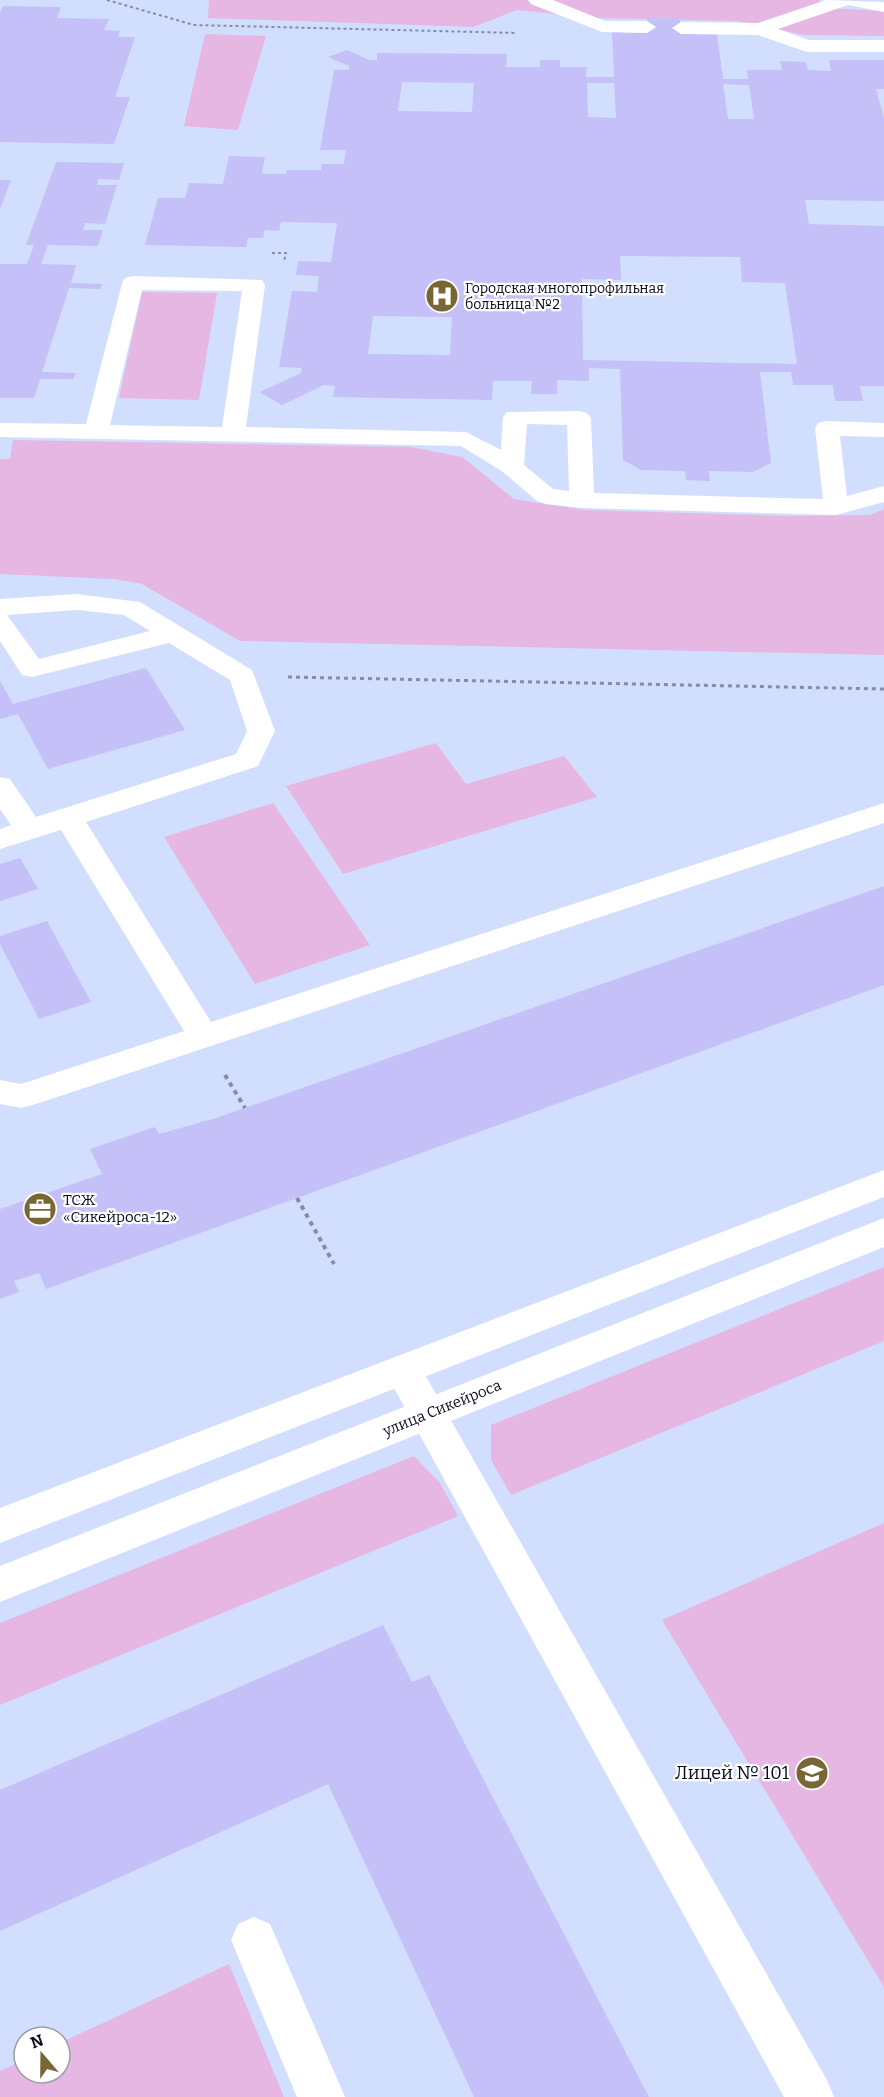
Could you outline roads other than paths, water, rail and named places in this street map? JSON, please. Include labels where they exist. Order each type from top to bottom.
[{"type":"street","points":[[537,0],[602,26],[647,27]]},
{"type":"street","points":[[760,29],[844,0]]},
{"type":"street","points":[[850,0],[884,7]]},
{"type":"street","points":[[681,28],[760,29],[807,46],[884,46]]},
{"type":"street","points":[[96,434],[133,283],[254,285],[233,434]]},
{"type":"street","points":[[512,467],[515,417],[579,418],[582,500]]},
{"type":"street","points":[[836,507],[827,428],[884,430]]},
{"type":"street","points":[[0,430],[96,434],[233,434],[466,439],[512,467],[546,496],[582,500],[836,507],[884,494]]},
{"type":"street","points":[[0,607],[77,602],[131,608],[242,676],[261,731],[248,760],[0,839]]},
{"type":"street","points":[[0,621],[32,669],[173,634]]},
{"type":"street","points":[[0,786],[29,830]]},
{"type":"street","points":[[0,1092],[21,1096],[884,813]]},
{"type":"street","points":[[68,817],[203,1035]]},
{"type":"street","points":[[0,1526],[884,1182]]},
{"type":"street","name":"улица Сикейроса","points":[[0,1584],[884,1232]]},
{"type":"street","points":[[403,1370],[810,2097]]},
{"type":"street","points":[[254,1940],[321,2097]]},
{"type":"place","name":"Городская многопрофильная больница №2","points":[[442,296]]},
{"type":"place","name":"ТСЖ «Сикейроса-12»","points":[[40,1209]]},
{"type":"place","name":"Лицей № 101","points":[[812,1773]]}]
